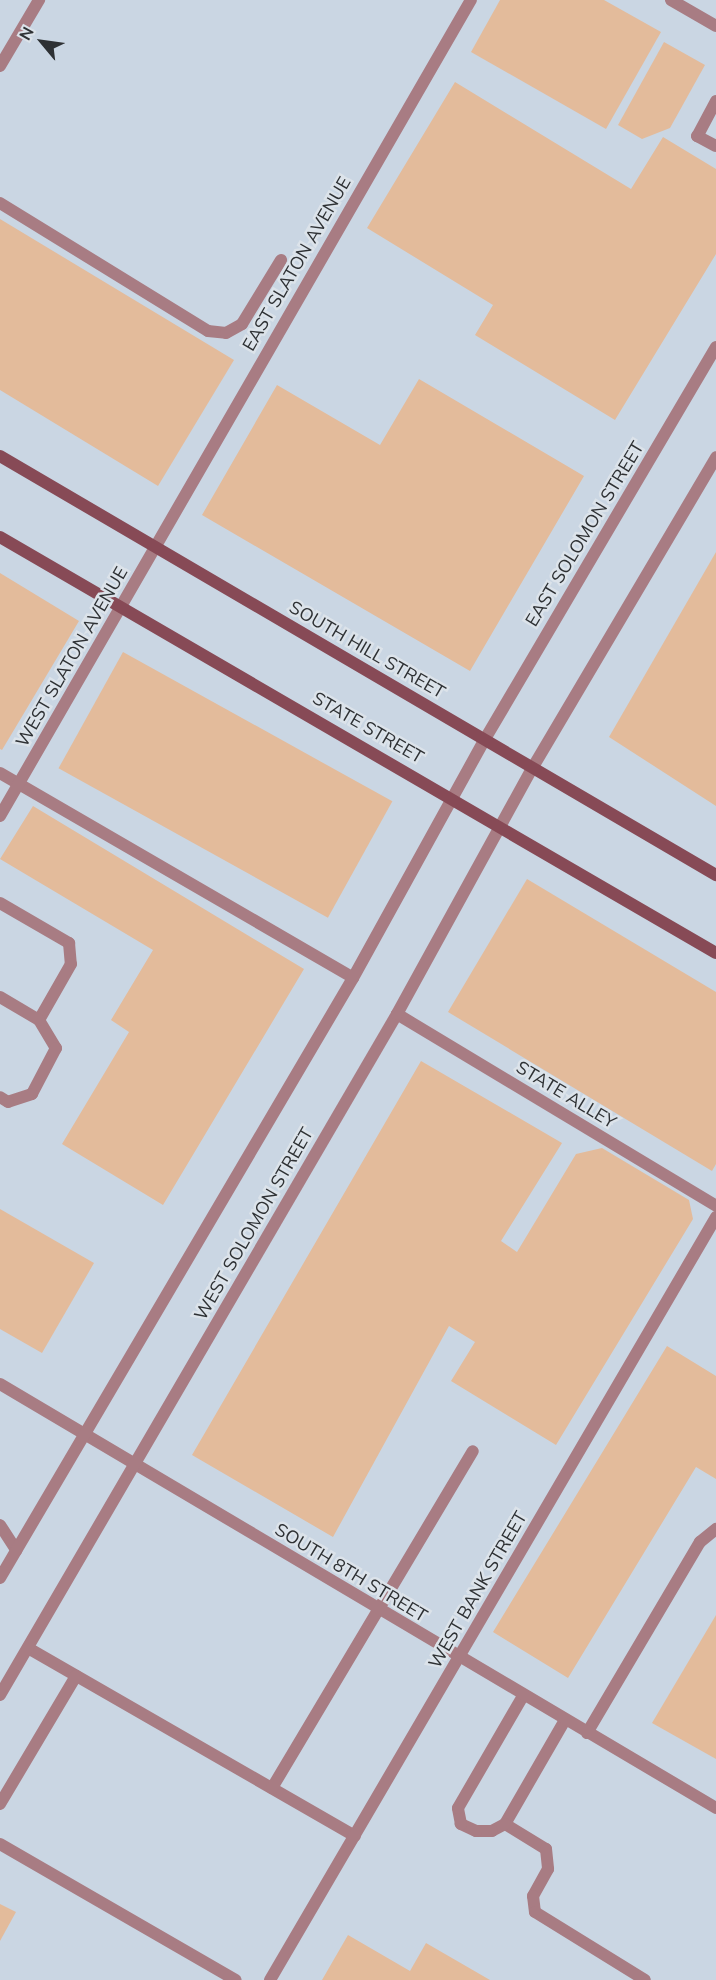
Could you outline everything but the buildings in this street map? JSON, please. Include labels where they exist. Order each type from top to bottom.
[{"type":"main road","name":"SOUTH HILL STREET","points":[[0,456],[716,875]]},
{"type":"main road","name":"STATE STREET","points":[[0,537],[716,953]]},
{"type":"street","points":[[0,66],[39,0]]},
{"type":"street","name":"EAST SLATON AVENUE","points":[[156,548],[471,0]]},
{"type":"street","points":[[675,1],[716,26]]},
{"type":"street","points":[[716,101],[697,136],[716,146]]},
{"type":"street","points":[[0,203],[208,331],[226,333],[242,324],[281,260]]},
{"type":"street","name":"EAST SOLOMON STREET","points":[[484,739],[716,347]]},
{"type":"street","points":[[533,767],[716,457]]},
{"type":"street","name":"WEST SLATON AVENUE","points":[[0,816],[156,548]]},
{"type":"street","points":[[0,1578],[353,978],[484,739]]},
{"type":"street","name":"WEST SOLOMON STREET","points":[[0,1695],[397,1014],[533,767]]},
{"type":"street","points":[[0,772],[353,978]]},
{"type":"street","points":[[0,903],[69,943],[70,964],[39,1020]]},
{"type":"street","points":[[0,997],[39,1020],[56,1048],[32,1094],[8,1102],[0,1097]]},
{"type":"street","name":"STATE ALLEY","points":[[397,1014],[716,1206]]},
{"type":"street","name":"WEST BANK STREET","points":[[270,1980],[716,1217]]},
{"type":"street","name":"SOUTH 8TH STREET","points":[[0,1384],[459,1659],[716,1808]]},
{"type":"street","points":[[272,1788],[473,1451]]},
{"type":"street","points":[[0,1525],[16,1550]]},
{"type":"street","points":[[587,1732],[700,1542],[716,1529]]},
{"type":"street","points":[[28,1648],[355,1836]]},
{"type":"street","points":[[0,1804],[76,1676]]},
{"type":"street","points":[[523,1696],[458,1809],[461,1824],[476,1831],[492,1831],[505,1824],[565,1720]]},
{"type":"street","points":[[505,1824],[546,1849],[548,1869],[533,1896],[536,1912],[645,1980]]},
{"type":"street","points":[[0,1844],[236,1980]]},
{"type":"shaded area","points":[[0,0],[716,0],[716,1980],[0,1980]]}]
